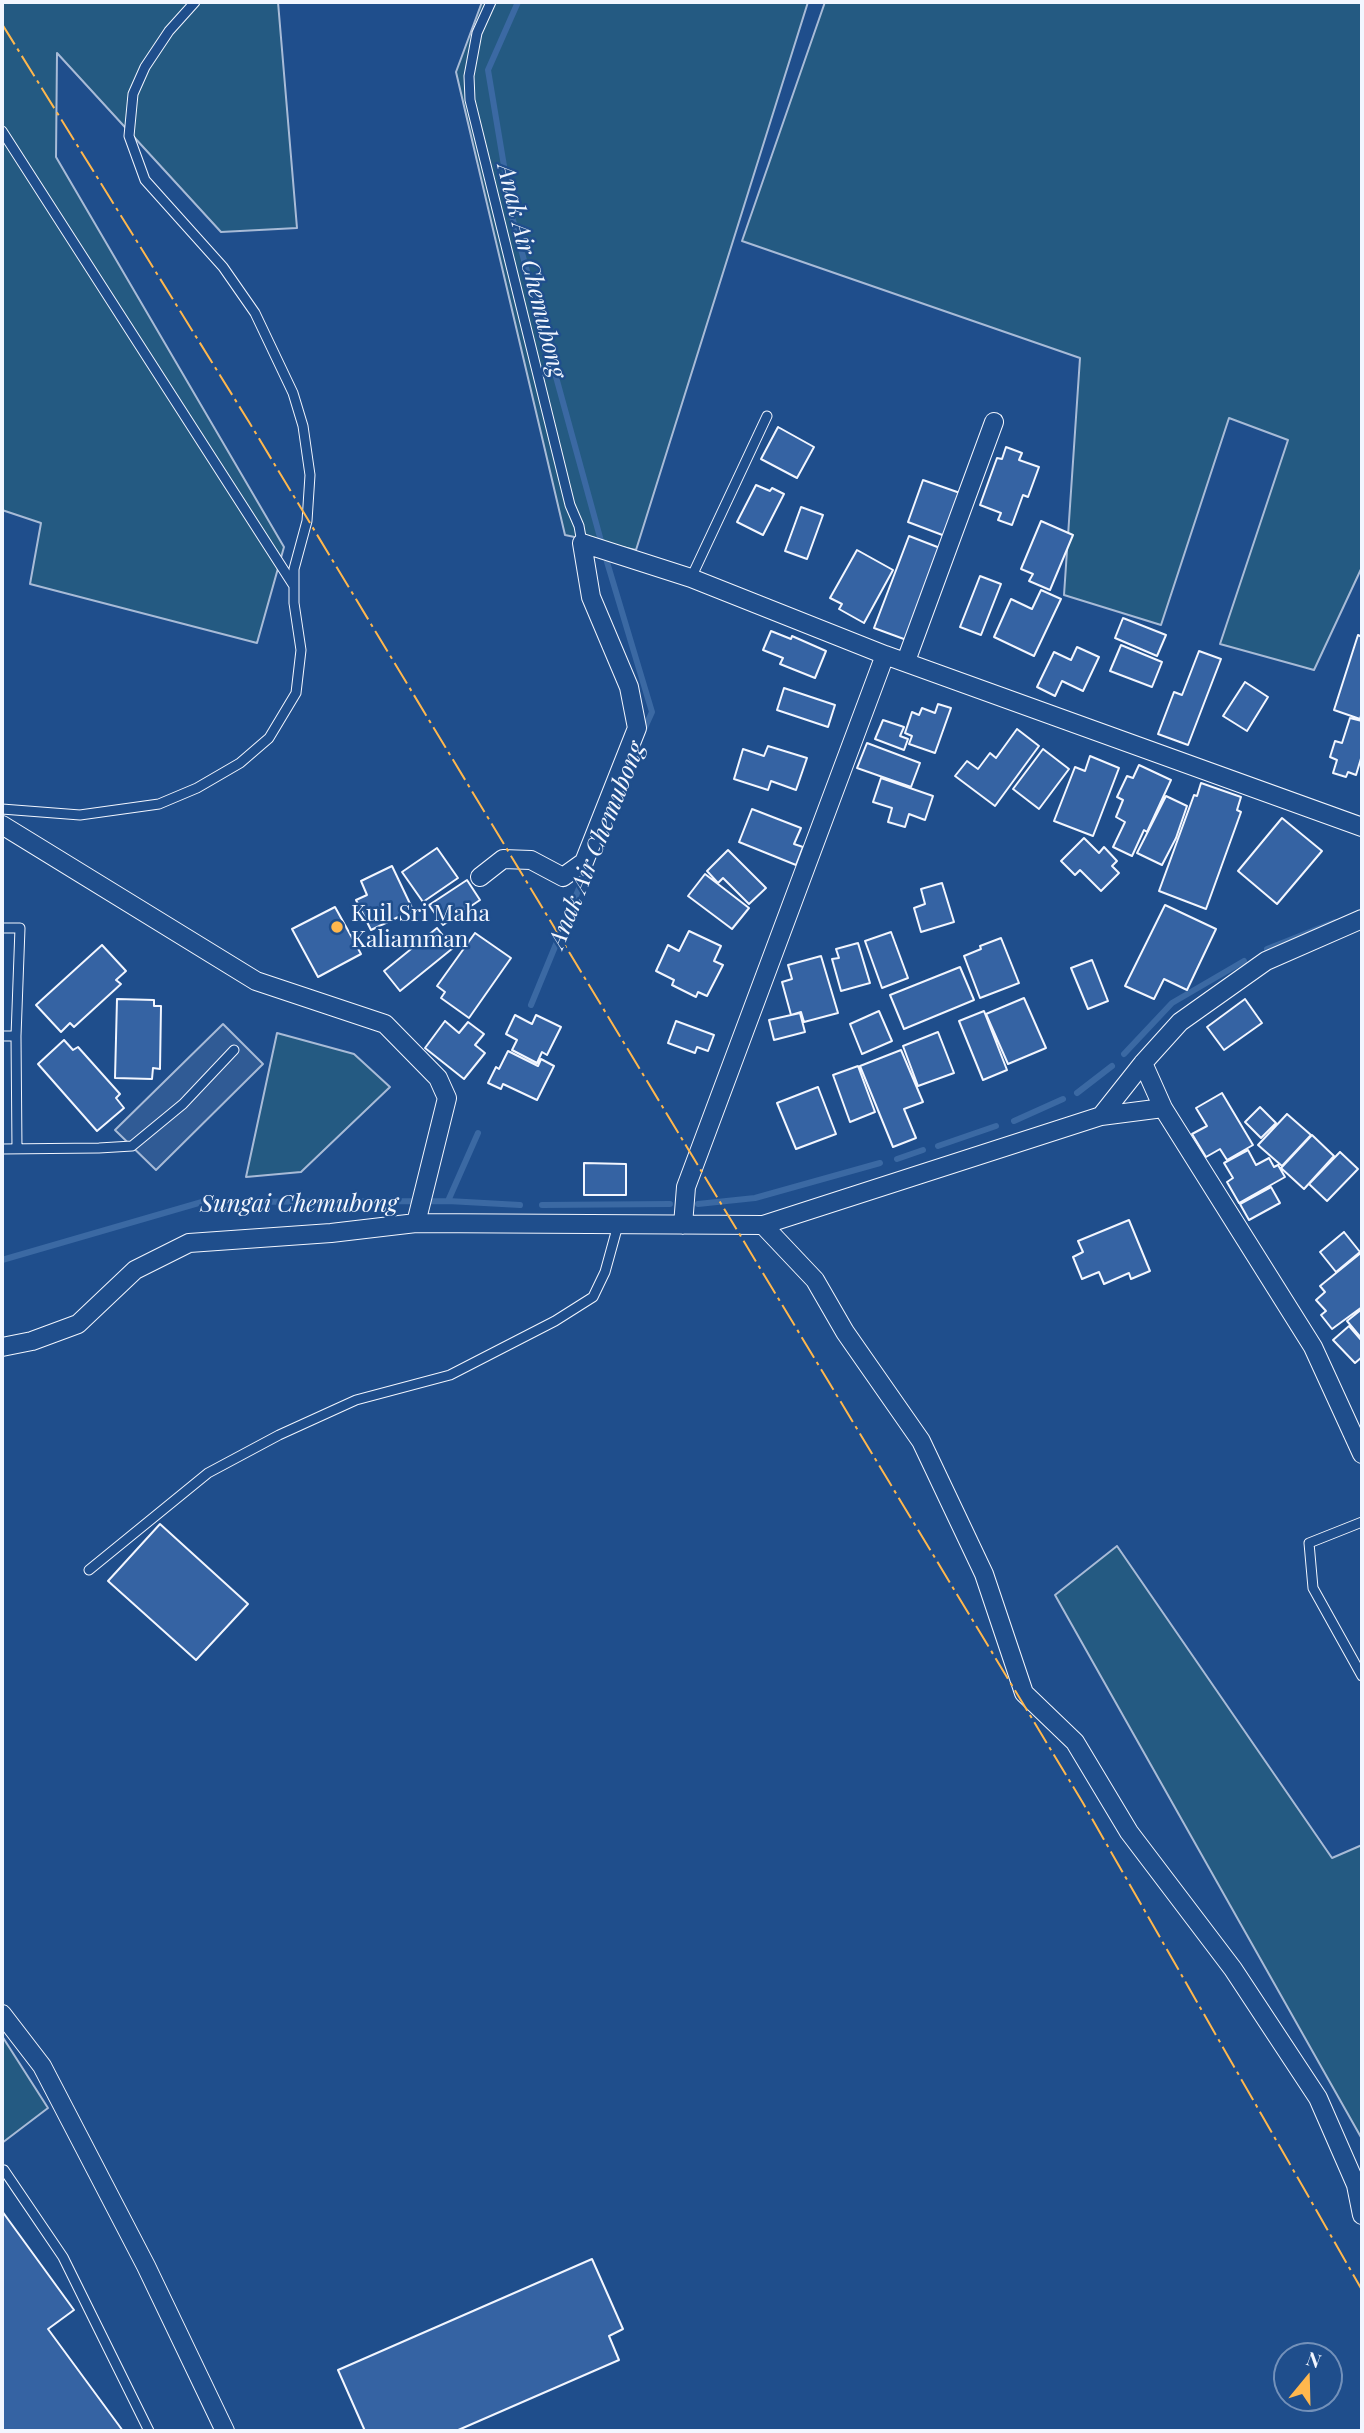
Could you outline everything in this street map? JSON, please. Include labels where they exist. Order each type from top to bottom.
[{"type":"street","points":[[906,661],[994,422]]},
{"type":"street","points":[[480,877],[503,859],[531,860],[563,877],[584,862],[637,728],[629,687],[591,597],[582,543],[691,578],[885,655],[1362,827]]},
{"type":"street","points":[[683,1225],[686,1186],[885,655]]},
{"type":"street","points":[[2,825],[256,981],[385,1024],[438,1078],[447,1097],[417,1220]]},
{"type":"street","points":[[1101,1116],[1143,1063],[1181,1022],[1266,961],[1362,919]]},
{"type":"street","points":[[1143,1063],[1163,1108],[1313,1347],[1362,1454]]},
{"type":"street","points":[[2,1347],[32,1341],[78,1324],[135,1270],[189,1243],[331,1233],[417,1220],[763,1225],[1101,1116],[1163,1108]]},
{"type":"street","points":[[763,1225],[815,1280],[845,1332],[921,1441],[984,1574],[1024,1693],[1075,1742],[1129,1832],[1233,1969],[1318,2098],[1356,2185],[1362,2215]]},
{"type":"street","points":[[2,2014],[42,2066],[146,2266],[225,2431]]},
{"type":"lane","points":[[2,809],[80,815],[159,804],[197,788],[240,762],[269,738],[296,693],[302,650],[294,603],[294,569],[307,521],[310,475],[303,426],[293,393],[254,313],[223,267],[145,180],[129,136],[133,93],[145,67],[169,31],[195,2]]},
{"type":"lane","points":[[491,2],[477,33],[469,76],[470,100],[570,505],[579,526],[582,543]]},
{"type":"lane","points":[[2,131],[294,586]]},
{"type":"lane","points":[[691,578],[767,416]]},
{"type":"lane","points":[[2,928],[20,928],[16,1036],[17,1149]]},
{"type":"lane","points":[[2,1036],[16,1036]]},
{"type":"lane","points":[[2,1149],[132,1146],[183,1104],[234,1050]]},
{"type":"lane","points":[[89,1570],[208,1473],[267,1441],[356,1400],[450,1375],[555,1321],[593,1297],[606,1272],[618,1225]]},
{"type":"lane","points":[[1362,1522],[1309,1544],[1313,1588],[1362,1676]]},
{"type":"lane","points":[[4,2170],[63,2257],[149,2431]]},
{"type":"shaded area","points":[[2,2],[278,2],[297,228],[221,232],[57,53],[56,157],[284,547],[257,643],[30,584],[41,523],[2,510]]},
{"type":"shaded area","points":[[482,2],[808,2],[636,550],[565,535],[456,72]]},
{"type":"shaded area","points":[[825,2],[1362,2],[1362,567],[1314,670],[1220,644],[1288,440],[1229,418],[1161,625],[1064,595],[1080,358],[742,241]]},
{"type":"shaded area","points":[[223,1024],[263,1064],[156,1170],[115,1130]]},
{"type":"shaded area","points":[[277,1033],[354,1054],[390,1087],[301,1172],[246,1177]]},
{"type":"shaded area","points":[[1117,1546],[1332,1858],[1362,1845],[1362,2139],[1055,1595]]},
{"type":"shaded area","points":[[2,2036],[48,2108],[2,2143]]},
{"type":"building","points":[[778,427],[814,447],[797,478],[761,459]]},
{"type":"building","points":[[1006,447],[1022,453],[1019,460],[1039,467],[1028,497],[1023,495],[1012,525],[998,520],[1001,513],[980,505],[997,458],[1002,459]]},
{"type":"building","points":[[923,480],[960,493],[945,536],[908,522]]},
{"type":"building","points":[[756,485],[784,494],[763,535],[737,522]]},
{"type":"building","points":[[801,507],[823,515],[807,559],[785,551]]},
{"type":"building","points":[[1041,521],[1073,535],[1050,590],[1029,581],[1033,574],[1021,569]]},
{"type":"building","points":[[909,536],[940,548],[912,642],[874,628]]},
{"type":"building","points":[[857,550],[893,570],[864,623],[839,609],[842,604],[830,598]]},
{"type":"building","points":[[980,576],[1001,584],[981,635],[960,627]]},
{"type":"building","points":[[1041,590],[1061,599],[1034,656],[994,637],[1011,599],[1032,609]]},
{"type":"building","points":[[1123,618],[1166,635],[1157,656],[1115,638]]},
{"type":"building","points":[[771,631],[791,639],[792,636],[826,651],[815,678],[780,664],[783,658],[763,650]]},
{"type":"building","points":[[1358,635],[1362,637],[1360,719],[1334,710]]},
{"type":"building","points":[[1121,645],[1162,662],[1152,687],[1110,671]]},
{"type":"building","points":[[1077,647],[1099,657],[1083,691],[1062,681],[1055,696],[1037,687],[1054,652],[1071,660]]},
{"type":"building","points":[[1199,651],[1221,659],[1188,745],[1158,734],[1174,692],[1182,695]]},
{"type":"building","points":[[1245,682],[1268,697],[1247,731],[1223,716]]},
{"type":"building","points":[[784,688],[835,705],[828,727],[777,710]]},
{"type":"building","points":[[938,704],[951,708],[935,753],[909,744],[912,736],[905,733],[912,712],[919,715],[922,708],[935,713]]},
{"type":"building","points":[[1350,718],[1362,721],[1362,755],[1356,775],[1348,772],[1346,777],[1333,773],[1337,760],[1330,757],[1335,741],[1342,743]]},
{"type":"building","points":[[883,720],[904,727],[900,736],[908,739],[904,750],[875,739]]},
{"type":"building","points":[[1017,729],[1039,746],[995,806],[955,776],[967,761],[978,769],[990,753],[996,758]]},
{"type":"building","points":[[867,743],[920,763],[911,787],[857,768]]},
{"type":"building","points":[[768,746],[807,758],[796,790],[771,781],[768,790],[734,779],[743,749],[764,756]]},
{"type":"building","points":[[1043,749],[1069,769],[1039,809],[1013,789]]},
{"type":"building","points":[[1090,756],[1119,768],[1093,836],[1054,821],[1075,767],[1085,771]]},
{"type":"building","points":[[1139,765],[1171,780],[1147,832],[1144,830],[1132,856],[1113,847],[1125,822],[1116,817],[1123,800],[1117,797],[1127,776],[1133,778]]},
{"type":"building","points":[[881,778],[933,796],[925,820],[909,814],[905,827],[888,822],[892,808],[873,802]]},
{"type":"building","points":[[1201,783],[1241,797],[1237,810],[1241,812],[1206,909],[1159,891],[1194,795],[1197,796]]},
{"type":"building","points":[[1166,796],[1187,806],[1176,838],[1162,865],[1137,853]]},
{"type":"building","points":[[752,809],[801,828],[794,844],[803,847],[796,865],[739,842]]},
{"type":"building","points":[[1282,818],[1322,851],[1277,904],[1238,871]]},
{"type":"building","points":[[1084,838],[1099,853],[1104,847],[1117,861],[1112,866],[1119,873],[1101,891],[1080,870],[1075,875],[1061,861]]},
{"type":"building","points":[[437,848],[458,878],[423,902],[402,872]]},
{"type":"building","points":[[728,850],[766,888],[749,904],[723,878],[718,883],[707,871]]},
{"type":"building","points":[[392,866],[413,910],[371,930],[356,900],[367,895],[361,881]]},
{"type":"building","points":[[705,874],[749,908],[732,929],[688,896]]},
{"type":"building","points":[[467,880],[480,900],[443,925],[429,905]]},
{"type":"building","points":[[942,883],[954,922],[921,932],[914,908],[925,904],[921,889]]},
{"type":"building","points":[[1165,905],[1216,929],[1187,990],[1164,979],[1154,999],[1125,986]]},
{"type":"building","points":[[335,907],[361,954],[318,977],[292,929]]},
{"type":"building","points":[[437,928],[453,948],[400,991],[384,971]]},
{"type":"building","points":[[689,931],[721,946],[714,961],[723,965],[707,996],[698,992],[696,997],[672,985],[674,980],[656,971],[668,945],[679,951]]},
{"type":"building","points":[[891,932],[908,978],[882,988],[865,941]]},
{"type":"building","points":[[475,933],[511,958],[469,1018],[441,998],[445,992],[437,986]]},
{"type":"building","points":[[1001,938],[1019,983],[980,998],[964,956]]},
{"type":"building","points":[[858,943],[870,983],[841,991],[832,959],[839,958],[836,949]]},
{"type":"building","points":[[102,945],[126,971],[116,980],[121,984],[74,1027],[70,1023],[61,1032],[36,1005]]},
{"type":"building","points":[[821,956],[838,1013],[804,1022],[801,1012],[791,1015],[782,982],[792,979],[788,965]]},
{"type":"building","points":[[1092,960],[1108,1001],[1088,1009],[1071,968]]},
{"type":"building","points":[[960,967],[974,1000],[904,1029],[890,995]]},
{"type":"building","points":[[1024,998],[1046,1048],[1008,1064],[986,1014]]},
{"type":"building","points":[[117,999],[154,1000],[154,1006],[161,1006],[160,1069],[153,1068],[152,1079],[115,1078]]},
{"type":"building","points":[[1245,999],[1262,1023],[1224,1050],[1207,1027]]},
{"type":"building","points":[[879,1011],[892,1041],[862,1054],[850,1024]]},
{"type":"building","points":[[984,1011],[1007,1070],[983,1080],[959,1021]]},
{"type":"building","points":[[800,1013],[805,1032],[774,1040],[769,1020]]},
{"type":"building","points":[[515,1015],[532,1024],[536,1015],[561,1027],[547,1055],[542,1052],[537,1063],[512,1050],[517,1040],[506,1034]]},
{"type":"building","points":[[445,1021],[459,1033],[468,1022],[484,1034],[475,1045],[485,1053],[464,1079],[425,1048]]},
{"type":"building","points":[[676,1021],[714,1035],[708,1051],[697,1047],[695,1053],[668,1043]]},
{"type":"building","points":[[938,1032],[954,1073],[918,1086],[903,1046]]},
{"type":"building","points":[[64,1040],[73,1050],[78,1047],[120,1094],[116,1098],[124,1108],[97,1131],[38,1064]]},
{"type":"building","points":[[901,1050],[923,1102],[904,1109],[916,1138],[893,1147],[860,1066]]},
{"type":"building","points":[[508,1051],[538,1066],[541,1059],[554,1066],[537,1100],[503,1084],[501,1089],[488,1083]]},
{"type":"building","points":[[858,1066],[875,1112],[850,1122],[833,1075]]},
{"type":"building","points":[[818,1087],[836,1134],[796,1149],[777,1103]]},
{"type":"building","points":[[1222,1093],[1253,1145],[1227,1160],[1220,1149],[1206,1157],[1192,1134],[1207,1126],[1196,1108]]},
{"type":"building","points":[[1260,1107],[1276,1123],[1261,1138],[1245,1122]]},
{"type":"building","points":[[1287,1114],[1311,1135],[1282,1166],[1258,1145]]},
{"type":"building","points":[[1312,1135],[1334,1156],[1304,1189],[1281,1168]]},
{"type":"building","points":[[1248,1150],[1256,1165],[1269,1158],[1274,1167],[1278,1165],[1285,1177],[1239,1203],[1227,1182],[1233,1178],[1224,1163]]},
{"type":"building","points":[[1340,1152],[1358,1169],[1327,1201],[1309,1184]]},
{"type":"building","points":[[584,1163],[626,1164],[626,1195],[584,1195]]},
{"type":"building","points":[[1271,1187],[1280,1203],[1249,1220],[1240,1204]]},
{"type":"building","points":[[1129,1220],[1150,1271],[1131,1279],[1129,1273],[1104,1284],[1099,1272],[1082,1279],[1073,1257],[1083,1252],[1078,1241]]},
{"type":"building","points":[[1344,1232],[1360,1252],[1336,1272],[1320,1252]]},
{"type":"building","points":[[1362,1252],[1362,1307],[1332,1329],[1321,1315],[1326,1311],[1316,1300],[1325,1292],[1320,1286]]},
{"type":"building","points":[[1362,1309],[1362,1339],[1347,1321]]},
{"type":"building","points":[[1349,1326],[1362,1341],[1362,1357],[1355,1363],[1333,1340]]},
{"type":"building","points":[[160,1524],[248,1604],[196,1660],[108,1581]]},
{"type":"building","points":[[2,2211],[74,2310],[48,2329],[123,2431],[2,2431]]},
{"type":"building","points":[[592,2259],[623,2329],[609,2336],[619,2360],[456,2431],[365,2431],[338,2370]]},
{"type":"waterway","name":"Anak Air Chemubong","points":[[518,2],[488,70],[513,220],[601,541]]},
{"type":"waterway","name":"Anak Air Chemubong","points":[[607,562],[652,712],[642,734]]},
{"type":"waterway","name":"Anak Air Chemubong","points":[[531,1005],[589,864]]},
{"type":"waterway","name":"Sungai Chemubong","points":[[1267,949],[1335,922]]},
{"type":"waterway","name":"Sungai Chemubong","points":[[1124,1054],[1172,1003],[1244,961]]},
{"type":"waterway","name":"Sungai Chemubong","points":[[1077,1093],[1112,1066]]},
{"type":"waterway","name":"Sungai Chemubong","points":[[1014,1121],[1063,1099]]},
{"type":"waterway","name":"Sungai Chemubong","points":[[938,1146],[996,1126]]},
{"type":"waterway","name":"Anak Air Chemubong","points":[[448,1201],[478,1133]]},
{"type":"waterway","name":"Sungai Chemubong","points":[[897,1159],[923,1150]]},
{"type":"waterway","name":"Sungai Chemubong","points":[[698,1204],[755,1198],[880,1163]]},
{"type":"waterway","name":"Sungai Chemubong","points":[[2,1260],[202,1202],[448,1201],[520,1205]]},
{"type":"waterway","name":"Sungai Chemubong","points":[[542,1205],[670,1204]]},
{"type":"power","points":[[2,24],[249,422],[1083,1803],[1362,2290]]},
{"type":"place","name":"Kuil Sri Maha Kaliamman","points":[[337,927]]}]
